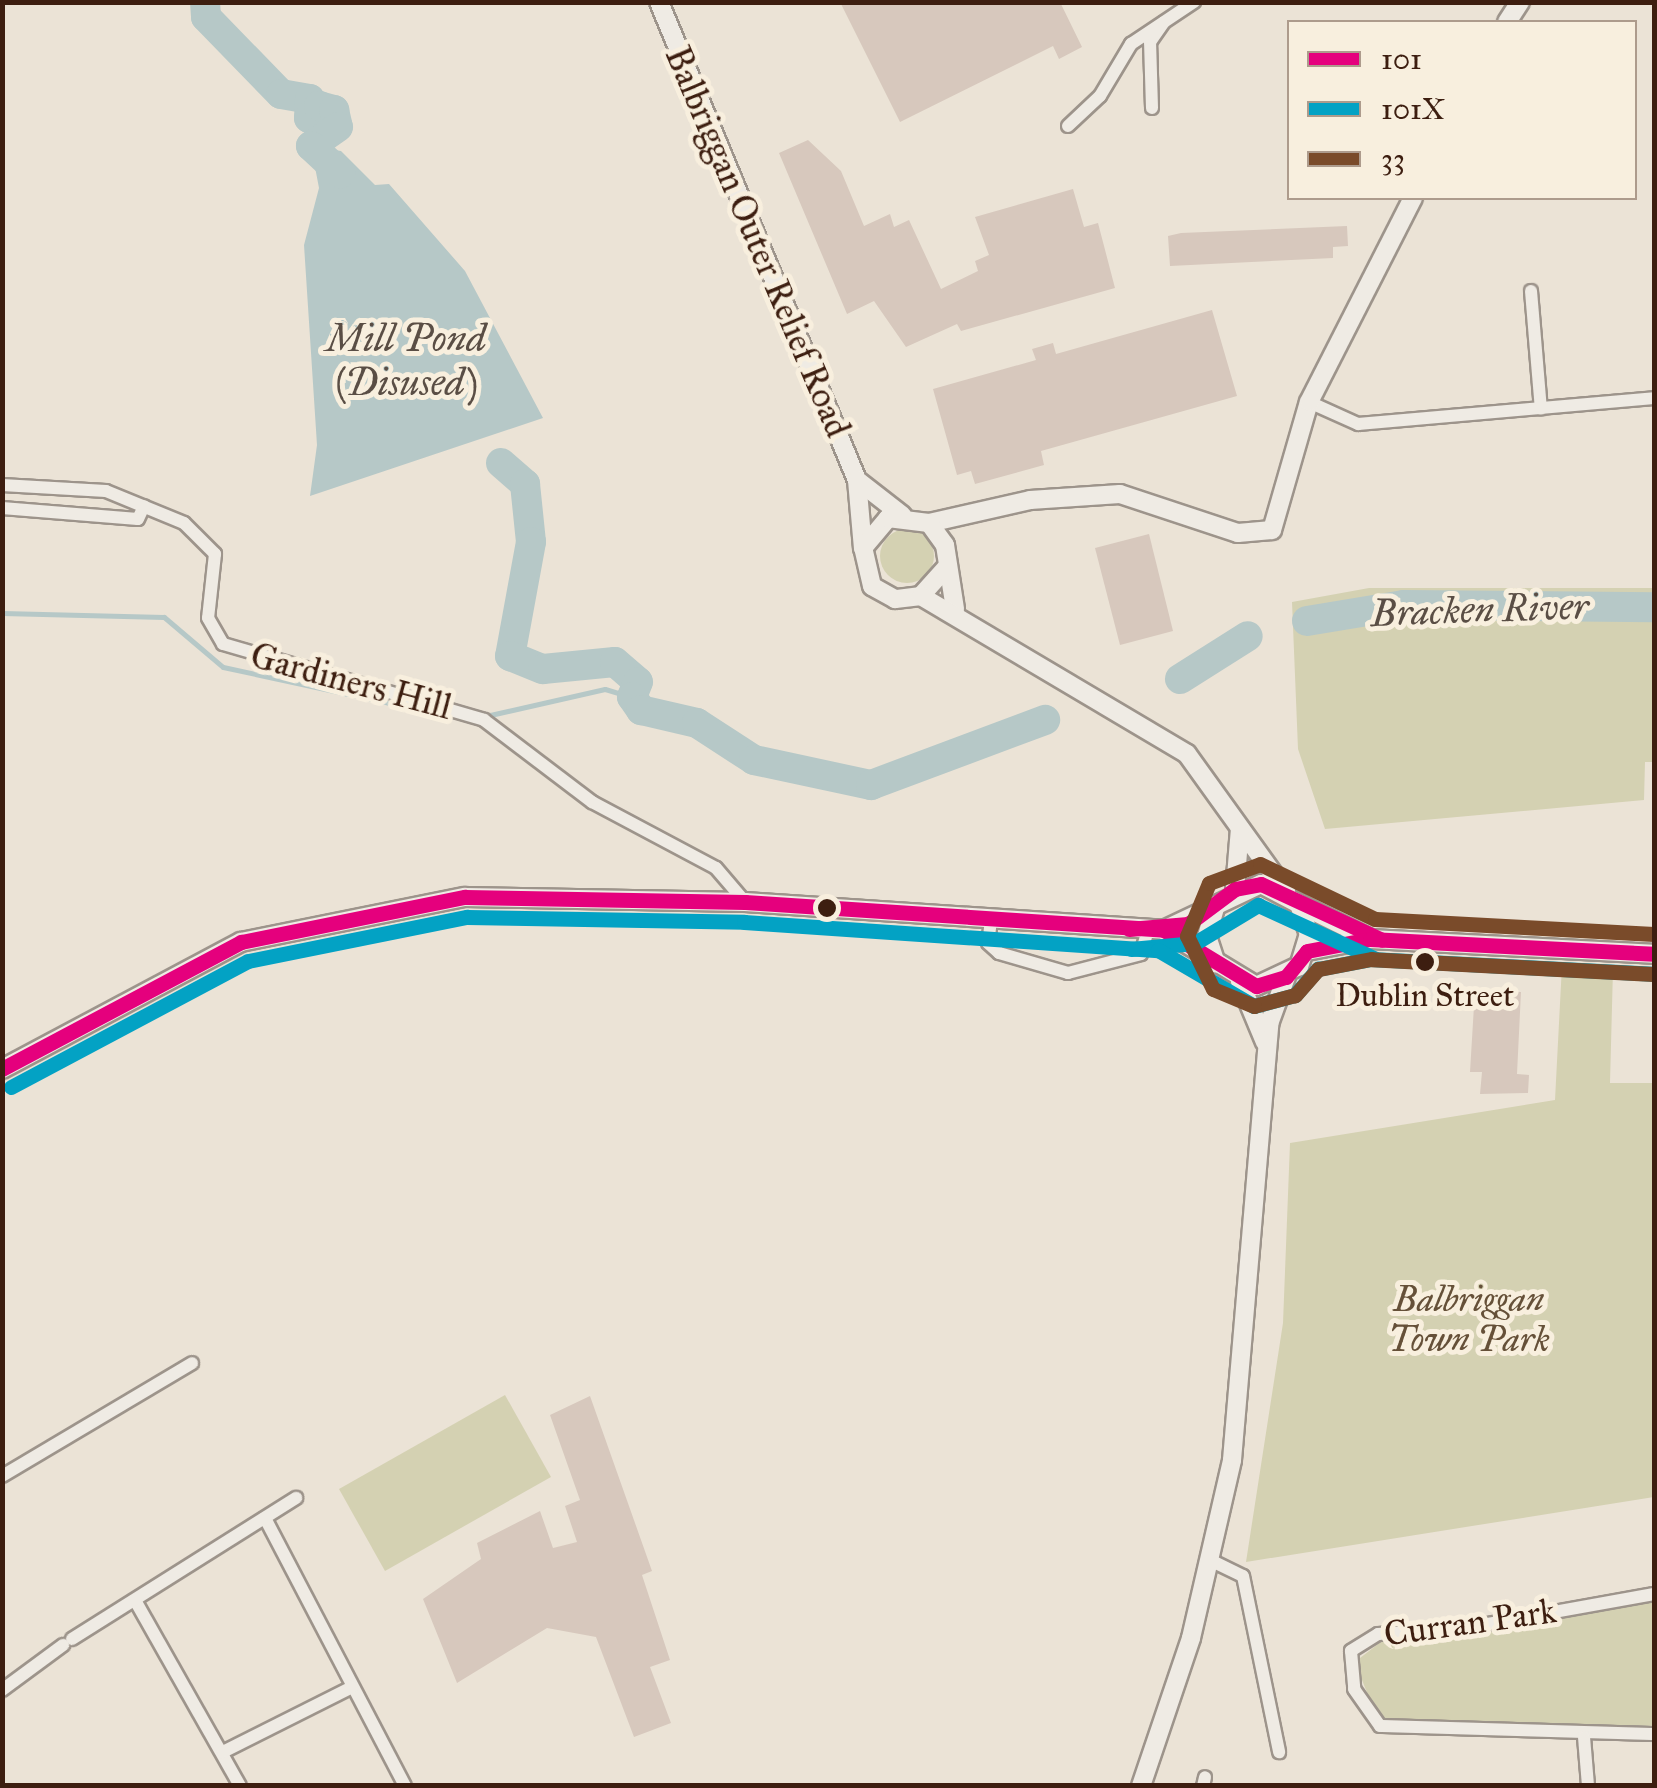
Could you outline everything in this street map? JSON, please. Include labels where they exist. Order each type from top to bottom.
[{"type":"street","name":"Balbriggan Outer Relief Road","points":[[659,2],[857,480],[863,548]]},
{"type":"street","points":[[1068,126],[1100,96],[1131,44],[1194,2]]},
{"type":"street","points":[[1152,108],[1150,42],[1168,16]]},
{"type":"street","points":[[1307,950],[1293,898],[1173,743],[955,609],[921,596],[895,599],[872,586],[863,548],[876,526],[902,515],[930,523],[970,520],[1030,500],[1120,494],[1261,538],[1276,518],[1310,402],[1412,200]]},
{"type":"street","points":[[1531,291],[1541,409]]},
{"type":"street","points":[[1310,402],[1358,424],[1654,398]]},
{"type":"street","name":"Balbriggan Outer Relief Road","points":[[857,480],[902,515]]},
{"type":"street","name":"Gardiners Hill","points":[[2,484],[92,489],[184,522],[215,554],[208,618],[223,644],[478,718],[592,802],[716,868],[745,902]]},
{"type":"street","points":[[2,508],[138,519],[144,506]]},
{"type":"street","points":[[921,596],[946,563],[970,520]]},
{"type":"street","points":[[930,523],[946,563],[955,609]]},
{"type":"street","points":[[1234,890],[1240,828]]},
{"type":"street","points":[[2,1069],[242,942],[346,917],[466,897],[745,902],[1156,930],[1215,908],[1234,890],[1261,884],[1370,940]]},
{"type":"street","points":[[1215,908],[1207,936],[1217,964]]},
{"type":"street","points":[[990,920],[988,944],[1000,953],[1068,973],[1141,954],[1156,930]]},
{"type":"street","points":[[1156,930],[1217,964],[1240,982],[1266,1047]]},
{"type":"street","points":[[1140,1786],[1212,1561],[1244,1383],[1266,1047],[1286,978],[1307,950],[1370,940],[1654,954]]},
{"type":"street","points":[[1240,982],[1286,978]]},
{"type":"street","points":[[2,1476],[192,1362]]},
{"type":"street","points":[[2,1690],[68,1642],[296,1498]]},
{"type":"street","points":[[265,1518],[405,1786]]},
{"type":"street","points":[[1212,1561],[1244,1576],[1279,1752]]},
{"type":"street","name":"Curran Park","points":[[1654,1594],[1460,1630],[1378,1634],[1351,1651],[1354,1689],[1380,1726],[1584,1738],[1654,1734]]},
{"type":"street","points":[[136,1602],[240,1786]]},
{"type":"street","points":[[223,1752],[352,1686]]},
{"type":"street","points":[[1584,1738],[1588,1786]]},
{"type":"green space","points":[[907,529],[926,537],[934,556],[926,575],[907,583],[888,575],[880,556],[888,537]]},
{"type":"green space","points":[[1369,588],[1654,588],[1654,762],[1645,762],[1644,800],[1325,829],[1298,749],[1292,602]]},
{"type":"green space","name":"Balbriggan Town Park","points":[[1562,965],[1581,974],[1613,969],[1610,1083],[1654,1083],[1654,1497],[1246,1562],[1283,1323],[1290,1143],[1555,1100]]},
{"type":"green space","points":[[505,1395],[551,1477],[385,1571],[339,1489]]},
{"type":"green space","points":[[1654,1600],[1654,1726],[1397,1722],[1376,1715],[1360,1675],[1360,1658],[1382,1641],[1462,1637]]},
{"type":"water","name":"Mill Pond (Disused)","points":[[311,146],[341,151],[375,185],[389,184],[465,271],[543,418],[310,496],[317,445],[304,245],[319,188]]},
{"type":"building","points":[[840,2],[1060,2],[1082,47],[1059,59],[1053,46],[900,122]]},
{"type":"building","points":[[808,140],[841,171],[864,226],[890,214],[894,227],[909,220],[941,289],[978,271],[975,261],[989,255],[975,217],[1073,189],[1084,227],[1098,223],[1115,288],[961,331],[957,324],[906,347],[874,301],[847,314],[779,153]]},
{"type":"building","points":[[1347,226],[1348,246],[1333,247],[1333,258],[1170,266],[1168,236],[1181,233]]},
{"type":"building","points":[[1212,310],[1237,396],[1041,451],[1044,465],[975,484],[971,471],[957,475],[933,389],[1036,360],[1032,349],[1053,343],[1056,354]]},
{"type":"building","points":[[1149,534],[1173,631],[1120,645],[1095,548]]},
{"type":"building","points":[[1475,989],[1521,992],[1517,1074],[1529,1075],[1528,1093],[1480,1094],[1482,1072],[1470,1072]]},
{"type":"building","points":[[590,1396],[652,1571],[642,1575],[670,1660],[650,1667],[671,1723],[634,1737],[596,1637],[547,1628],[457,1683],[423,1599],[481,1559],[477,1543],[540,1511],[553,1548],[577,1542],[565,1506],[580,1500],[550,1415]]},
{"type":"waterway","name":"Bracken River","points":[[205,2],[206,17],[281,94],[310,99],[309,118],[319,106],[334,110],[338,127],[311,146],[340,173]]},
{"type":"waterway","name":"Bracken River","points":[[501,463],[525,484],[531,542],[510,656],[543,669],[615,662],[638,682],[632,697],[641,710],[697,723],[754,760],[871,785],[1045,720]]},
{"type":"waterway","name":"Bracken River","points":[[1307,621],[1404,605],[1654,607]]},
{"type":"waterway","points":[[2,613],[164,617],[223,667],[454,717]]},
{"type":"waterway","name":"Bracken River","points":[[1180,679],[1248,636]]},
{"type":"waterway","points":[[477,718],[605,689],[632,697]]},
{"type":"transit line","name":"33","points":[[1653,974],[1371,959],[1318,969],[1295,995],[1254,1006],[1213,989],[1187,936],[1209,883],[1260,864],[1375,919],[1654,934]]},
{"type":"transit line","name":"101","points":[[1129,929],[1188,924],[1235,889],[1261,884],[1382,940]]},
{"type":"transit line","name":"101","points":[[2,1069],[241,942],[465,897],[745,902],[1164,930],[1256,986],[1286,977],[1307,951],[1370,939],[1654,954]]},
{"type":"transit line","name":"101X","points":[[1131,949],[1195,943],[1258,905],[1374,958]]},
{"type":"transit line","name":"101X","points":[[11,1087],[248,961],[467,917],[744,922],[1158,950],[1254,1006],[1295,995],[1318,969],[1371,959],[1653,974]]},
{"type":"place","name":"Dublin Street","points":[[1425,962]]}]
